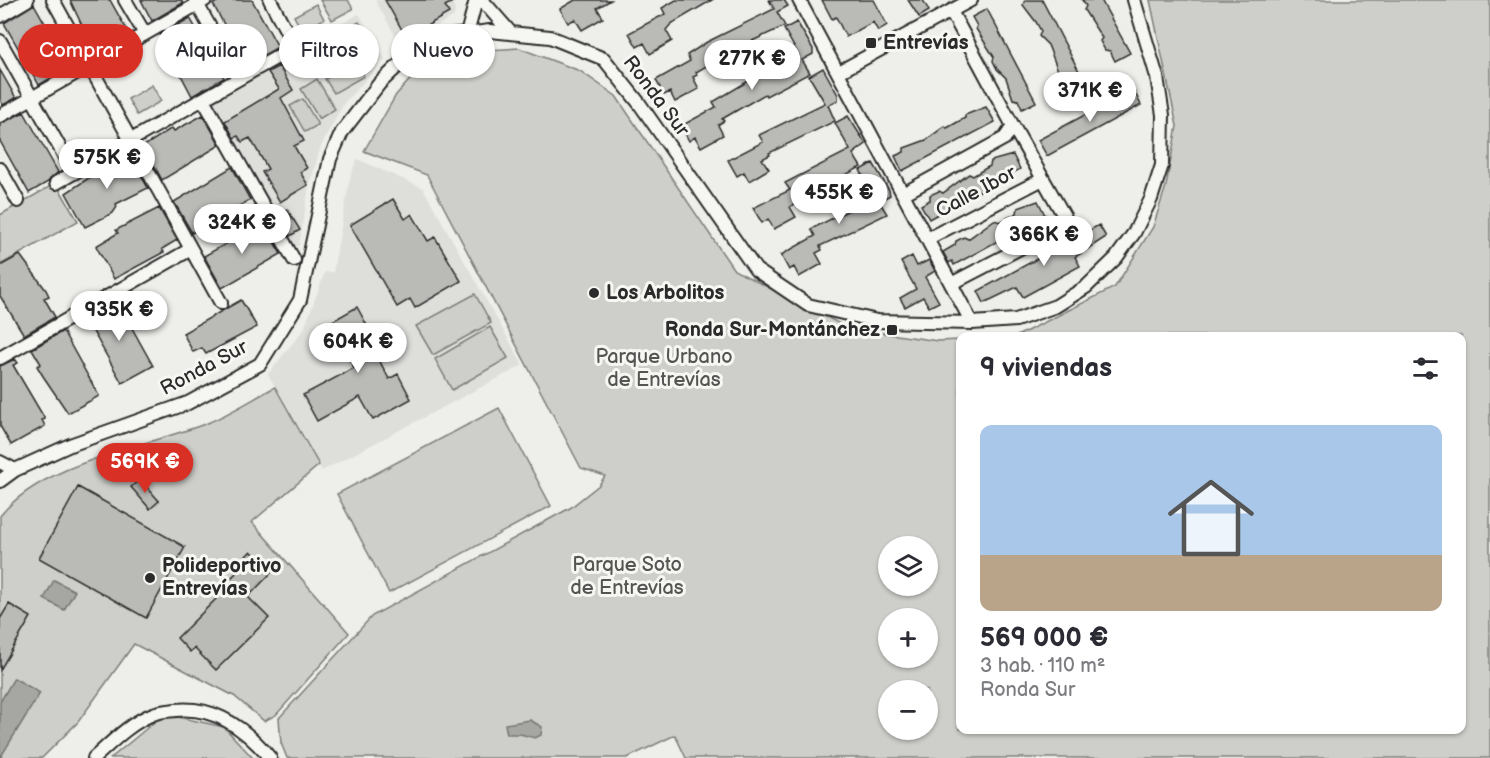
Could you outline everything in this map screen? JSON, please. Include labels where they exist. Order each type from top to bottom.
[{"type":"street","points":[[0,16],[27,0]]},
{"type":"street","points":[[53,0],[66,24]]},
{"type":"street","points":[[125,0],[145,34],[199,1],[211,24]]},
{"type":"street","points":[[267,62],[295,47],[270,0]]},
{"type":"street","points":[[470,24],[476,0]]},
{"type":"street","points":[[482,0],[510,32]]},
{"type":"street","points":[[799,0],[972,323]]},
{"type":"street","points":[[838,72],[971,0]]},
{"type":"street","name":"Ronda Sur","points":[[495,33],[510,32],[550,37],[604,59],[639,103],[756,270],[808,305],[878,321],[972,323],[1016,320],[1056,306],[1086,287],[1116,258],[1134,233],[1151,199],[1162,165],[1163,123],[1157,77],[1134,0]]},
{"type":"street","name":"Calle Ibor","points":[[951,11],[1068,223],[951,284]]},
{"type":"street","points":[[0,41],[74,173]]},
{"type":"street","name":"Ronda Sur","points":[[0,481],[15,470],[70,444],[188,404],[260,364],[300,300],[330,159],[342,132],[379,84],[391,72]]},
{"type":"street","points":[[0,116],[68,78]]},
{"type":"street","points":[[96,78],[221,303]]},
{"type":"street","points":[[56,183],[238,78]]},
{"type":"street","points":[[203,99],[294,260]]},
{"type":"street","name":"Calle Ibor","points":[[903,194],[1005,138],[1013,126]]},
{"type":"street","points":[[0,169],[18,201]]},
{"type":"street","name":"Calle Ibor","points":[[927,239],[1042,178]]},
{"type":"street","points":[[0,358],[191,249]]},
{"type":"street","points":[[0,462],[15,470]]},
{"type":"street","points":[[94,758],[136,723],[155,712],[189,709],[207,712],[235,724],[258,743],[270,758]]},
{"type":"shaded area","points":[[375,0],[456,0],[452,3],[455,9],[454,16],[441,24],[391,24],[391,28]]},
{"type":"shaded area","points":[[359,14],[365,24],[341,24]]},
{"type":"shaded area","points":[[379,49],[385,59],[379,65]]},
{"type":"shaded area","points":[[279,59],[279,78],[367,78],[344,103],[321,146],[309,186],[299,245],[291,249],[207,100],[246,78],[267,78],[267,66]]},
{"type":"shaded area","points":[[357,159],[423,188],[523,365],[322,471],[268,374],[304,329],[325,272],[333,272],[350,178]]},
{"type":"shaded area","points":[[54,580],[75,591],[64,610],[44,599]]},
{"type":"shaded area","points":[[14,678],[40,693],[0,758],[0,702]]},
{"type":"shaded area","points":[[530,720],[542,727],[541,735],[535,738],[520,734],[507,734],[505,724]]},
{"type":"green space","points":[[320,0],[348,0],[353,9],[332,20]]},
{"type":"green space","points":[[1150,0],[1490,0],[1490,758],[686,758],[675,735],[627,758],[287,758],[281,743],[279,718],[372,616],[570,508],[599,485],[605,476],[581,468],[427,175],[364,151],[396,95],[412,78],[495,78],[495,50],[519,48],[580,71],[616,96],[734,270],[848,328],[938,341],[956,340],[956,734],[1466,734],[1466,332],[1025,332],[1115,287],[1153,227],[1166,186],[1177,126]]},
{"type":"green space","points":[[316,4],[324,19],[315,24],[298,24],[294,16]]},
{"type":"green space","points":[[327,78],[360,78],[334,93],[325,79]]},
{"type":"green space","points":[[317,79],[335,109],[319,119],[301,89]]},
{"type":"green space","points":[[152,85],[161,101],[137,115],[128,99]]},
{"type":"green space","points":[[303,99],[318,125],[305,132],[290,106]]},
{"type":"green space","points":[[56,183],[78,221],[0,265],[0,215]]},
{"type":"green space","points":[[475,294],[491,323],[433,355],[416,326]]},
{"type":"green space","points":[[490,327],[508,358],[452,390],[435,359]]},
{"type":"green space","name":"Polideportivo Entrevías","points":[[275,387],[319,465],[252,522],[349,633],[276,715],[264,721],[234,696],[134,644],[78,722],[42,758],[0,758],[0,516],[18,498],[40,483],[66,470],[211,421]]},
{"type":"green space","points":[[499,408],[551,506],[389,593],[337,494]]},
{"type":"green space","points":[[164,714],[224,727],[253,758],[111,758]]},
{"type":"building","points":[[70,0],[110,0],[123,24],[81,24]]},
{"type":"building","points":[[141,0],[181,0],[183,3],[152,21]]},
{"type":"building","points":[[221,0],[252,0],[265,24],[224,24],[213,4]]},
{"type":"building","points":[[385,0],[456,0],[445,6],[449,13],[430,24],[399,24]]},
{"type":"building","points":[[575,0],[611,0],[597,8],[603,18],[582,30],[575,19],[568,23],[560,9]]},
{"type":"building","points":[[676,0],[712,0],[671,24],[666,30],[672,41],[650,54],[644,43],[637,47],[629,33],[665,14],[662,8]]},
{"type":"building","points":[[769,0],[784,0],[788,6],[777,12],[785,26],[739,47],[696,72],[697,75],[693,77],[699,89],[675,102],[670,92],[664,95],[656,80],[690,61],[687,55],[707,42],[774,9]]},
{"type":"building","points":[[822,0],[874,0],[887,25],[878,31],[873,22],[846,37],[836,17],[832,19]]},
{"type":"building","points":[[908,0],[923,0],[929,11],[919,17]]},
{"type":"building","points":[[1025,0],[1042,0],[1082,77],[1068,84],[1064,75],[1059,73],[1048,45],[1039,36],[1041,31],[1023,5]]},
{"type":"building","points":[[1082,0],[1101,0],[1130,53],[1115,61],[1110,51],[1105,50],[1100,41],[1102,38],[1084,10],[1086,6]]},
{"type":"building","points":[[34,4],[45,24],[18,24],[18,48],[4,23]]},
{"type":"building","points":[[987,9],[1036,102],[1022,109],[1018,100],[1013,99],[1006,78],[997,69],[993,61],[994,57],[976,29],[977,26],[972,17]]},
{"type":"building","points":[[190,18],[193,24],[179,24]]},
{"type":"building","points":[[797,22],[813,49],[813,54],[802,60],[810,73],[766,96],[765,94],[722,119],[724,121],[718,125],[723,135],[701,147],[695,137],[689,141],[681,126],[716,107],[713,102],[755,77],[756,79],[799,56],[784,29]]},
{"type":"building","points":[[267,27],[278,47],[267,53]]},
{"type":"building","points":[[279,66],[279,78],[286,78],[293,90],[281,98],[304,141],[294,146],[307,168],[300,172],[308,185],[280,202],[262,172],[268,169],[250,138],[242,142],[238,136],[234,138],[225,121],[279,89],[268,72]]},
{"type":"building","points":[[823,68],[838,95],[838,100],[828,105],[835,121],[769,153],[770,155],[762,159],[769,169],[749,181],[744,172],[737,176],[728,160],[763,142],[759,135],[825,103],[809,76]]},
{"type":"building","points":[[0,70],[16,98],[3,105],[0,100]]},
{"type":"building","points":[[35,78],[51,78],[39,85]]},
{"type":"building","points":[[183,78],[224,78],[192,96]]},
{"type":"building","points":[[1133,89],[1141,105],[1047,156],[1038,140]]},
{"type":"building","points":[[986,107],[995,122],[902,171],[895,156],[904,152],[904,148],[926,140],[945,126],[947,128],[965,118],[965,115]]},
{"type":"building","points":[[24,112],[58,172],[48,182],[29,193],[0,141],[0,124]]},
{"type":"building","points":[[203,115],[220,145],[162,180],[144,146],[172,128],[174,131]]},
{"type":"building","points":[[848,116],[866,144],[853,154],[861,167],[796,200],[797,202],[790,207],[796,217],[774,229],[768,219],[762,223],[753,208],[790,190],[785,183],[850,150],[835,123]]},
{"type":"building","points":[[128,152],[148,188],[116,204],[117,207],[113,213],[85,227],[66,193]]},
{"type":"building","points":[[1013,155],[1020,169],[929,219],[921,205],[930,200],[930,195],[939,191],[943,193],[969,174],[973,176],[990,166],[991,161]]},
{"type":"building","points":[[873,163],[889,190],[890,195],[879,201],[887,214],[820,246],[822,250],[816,253],[822,264],[799,277],[794,267],[789,270],[781,255],[815,236],[811,229],[875,197],[860,170]]},
{"type":"building","points":[[232,167],[250,200],[192,233],[174,202]]},
{"type":"building","points":[[393,199],[405,219],[412,214],[428,241],[435,237],[461,281],[415,308],[410,299],[397,307],[350,225]]},
{"type":"building","points":[[1038,201],[1045,215],[954,265],[952,261],[949,263],[943,252],[955,245],[956,241],[964,237],[968,239],[994,220],[1000,222],[1017,213],[1018,208]]},
{"type":"building","points":[[159,208],[177,240],[162,249],[164,252],[114,279],[96,246],[118,233],[116,230]]},
{"type":"building","points":[[287,209],[300,230],[290,236],[278,214]]},
{"type":"building","points":[[263,223],[281,254],[222,288],[204,256]]},
{"type":"building","points":[[1099,225],[1106,237],[1075,257],[1080,266],[1023,297],[1017,287],[984,303],[978,291]]},
{"type":"building","points":[[20,255],[46,290],[49,296],[44,298],[55,317],[24,335],[0,296],[0,266]]},
{"type":"building","points":[[912,256],[917,266],[929,260],[935,271],[925,277],[939,302],[929,307],[923,297],[905,307],[900,298],[916,289],[901,262]]},
{"type":"building","points":[[241,300],[257,327],[206,354],[202,348],[193,352],[183,333]]},
{"type":"building","points":[[117,301],[153,366],[122,383],[86,319]]},
{"type":"building","points":[[357,307],[381,351],[376,354],[389,379],[398,374],[411,399],[373,420],[360,397],[317,421],[303,395],[354,368],[329,323]]},
{"type":"building","points":[[63,331],[99,396],[68,413],[37,366],[41,364],[32,349]]},
{"type":"building","points":[[15,359],[18,363],[13,365],[45,419],[42,420],[45,426],[11,445],[0,426],[0,366]]},
{"type":"building","points":[[140,479],[159,501],[150,509],[131,487]]},
{"type":"building","points":[[78,487],[185,547],[146,618],[39,558]]},
{"type":"building","points":[[251,551],[272,572],[248,597],[269,618],[216,670],[194,648],[190,652],[177,638],[231,584],[228,581],[237,572],[233,569]]},
{"type":"building","points":[[9,604],[31,617],[0,670],[0,619]]},
{"type":"place","name":"Entrevías","points":[[871,43]]},
{"type":"place","name":"Los Arbolitos","points":[[594,293]]},
{"type":"place","name":"Ronda Sur-Montánchez","points":[[892,330]]},
{"type":"place","name":"Polideportivo Entrevías","points":[[150,578]]},
{"type":"park label","name":"Parque Urbano de Entrevías","points":[[664,368]]},
{"type":"park label","name":"Parque Soto de Entrevías","points":[[627,576]]}]
